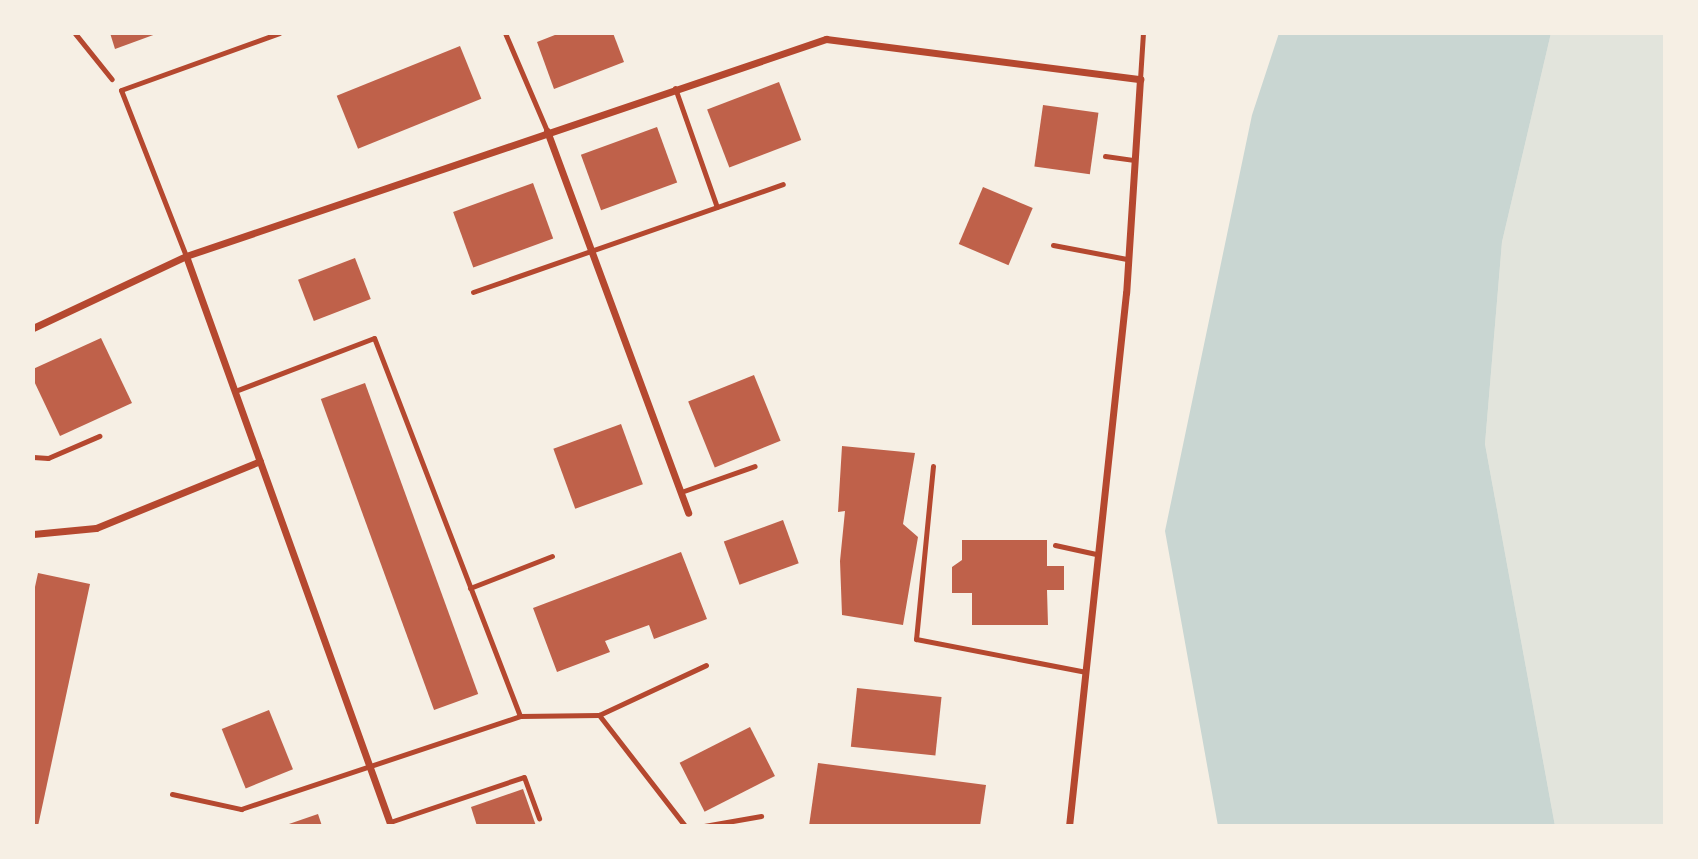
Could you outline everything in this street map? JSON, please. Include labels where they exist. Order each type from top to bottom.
[{"type":"street","points":[[33,328],[186,256],[547,131],[826,39],[1140,79],[1128,259],[1069,826]]},
{"type":"street","points":[[547,131],[688,513]]},
{"type":"street","points":[[186,256],[391,824]]},
{"type":"street","points":[[33,534],[96,528],[260,461]]},
{"type":"lane","points":[[186,256],[121,90],[279,33]]},
{"type":"lane","points":[[505,33],[547,131]]},
{"type":"lane","points":[[1140,79],[1143,33]]},
{"type":"lane","points":[[675,88],[717,207]]},
{"type":"lane","points":[[1105,156],[1133,160]]},
{"type":"lane","points":[[473,292],[783,184]]},
{"type":"lane","points":[[1053,245],[1128,259]]},
{"type":"lane","points":[[235,391],[374,338],[520,716]]},
{"type":"lane","points":[[33,457],[48,458],[99,436]]},
{"type":"lane","points":[[933,466],[916,639],[1085,672]]},
{"type":"lane","points":[[681,492],[755,467]]},
{"type":"lane","points":[[1055,545],[1096,554]]},
{"type":"lane","points":[[470,588],[552,556]]},
{"type":"lane","points":[[172,794],[241,809],[520,716],[599,715],[706,665]]},
{"type":"lane","points":[[599,715],[685,826]]},
{"type":"lane","points":[[391,824],[524,778],[539,818]]},
{"type":"lane","points":[[704,826],[761,816]]},
{"type":"lane","points":[[999,826],[1009,826]]},
{"type":"path","points":[[75,33],[121,90]]},
{"type":"shaded area","points":[[1279,33],[1551,33],[1502,242],[1485,444],[1555,826],[1218,826],[1165,531],[1252,115]]},
{"type":"shaded area","points":[[1551,33],[1665,33],[1665,826],[1555,826],[1485,444],[1502,242]]},
{"type":"building","points":[[110,33],[156,33],[156,34],[115,49]]},
{"type":"building","points":[[560,33],[613,33],[624,62],[554,89],[537,42]]},
{"type":"building","points":[[460,46],[481,99],[358,149],[337,96]]},
{"type":"building","points":[[779,82],[801,140],[729,167],[707,110]]},
{"type":"building","points":[[1043,105],[1098,113],[1090,174],[1034,166]]},
{"type":"building","points":[[657,127],[677,182],[601,210],[581,155]]},
{"type":"building","points":[[533,183],[553,238],[473,268],[453,212]]},
{"type":"building","points":[[983,187],[1033,208],[1008,265],[959,244]]},
{"type":"building","points":[[355,258],[371,299],[314,321],[298,280]]},
{"type":"building","points":[[101,338],[132,403],[60,436],[33,379],[33,369]]},
{"type":"building","points":[[754,375],[781,441],[715,467],[688,402]]},
{"type":"building","points":[[365,383],[478,694],[434,710],[321,399]]},
{"type":"building","points":[[621,424],[643,484],[575,509],[553,449]]},
{"type":"building","points":[[842,446],[915,453],[903,524],[918,537],[903,625],[842,615],[840,561],[845,511],[838,512]]},
{"type":"building","points":[[783,520],[799,563],[740,585],[724,542]]},
{"type":"building","points":[[962,540],[1047,540],[1047,566],[1064,566],[1064,590],[1047,590],[1048,625],[972,625],[972,593],[952,593],[952,567],[962,560]]},
{"type":"building","points":[[681,552],[707,619],[654,639],[649,625],[605,641],[610,652],[557,672],[533,608]]},
{"type":"building","points":[[38,573],[90,584],[38,826],[33,826],[33,596]]},
{"type":"building","points":[[857,688],[942,697],[935,756],[851,747]]},
{"type":"building","points":[[269,710],[293,769],[246,788],[222,729]]},
{"type":"building","points":[[750,727],[775,776],[705,812],[680,763]]},
{"type":"building","points":[[818,763],[986,785],[980,826],[809,826]]},
{"type":"building","points":[[523,789],[536,826],[477,826],[471,807]]},
{"type":"building","points":[[318,814],[322,826],[286,826],[286,825]]}]
